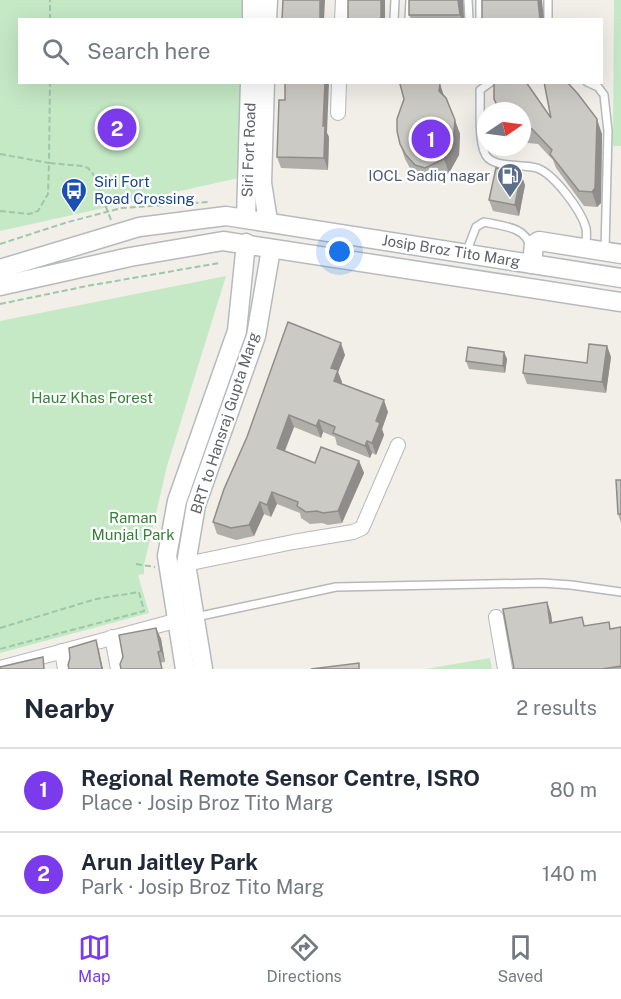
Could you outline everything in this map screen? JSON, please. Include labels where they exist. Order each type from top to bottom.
[{"type":"main road","points":[[252,0],[252,18]]},
{"type":"main road","points":[[267,18],[268,0]]},
{"type":"main road","name":"Siri Fort Road","points":[[246,218],[250,84]]},
{"type":"main road","name":"Siri Fort Road","points":[[265,84],[262,183],[268,221]]},
{"type":"main road","name":"Josip Broz Tito Marg","points":[[0,269],[139,227],[226,216],[466,253],[532,259],[621,278]]},
{"type":"main road","points":[[153,226],[140,233],[138,242],[144,250],[156,252]]},
{"type":"main road","name":"Josip Broz Tito Marg","points":[[0,286],[156,252],[223,241],[621,303]]},
{"type":"main road","points":[[532,259],[534,244],[539,242],[613,253]]},
{"type":"main road","name":"BRT to Hansraj Gupta Marg","points":[[203,669],[167,556],[177,501],[237,330],[246,243]]},
{"type":"main road","name":"BRT to Hansraj Gupta Marg","points":[[185,669],[186,564],[196,505],[256,336],[271,249]]},
{"type":"main road","points":[[173,524],[192,526]]},
{"type":"street","points":[[342,18],[343,0]]},
{"type":"street","points":[[338,113],[339,84]]},
{"type":"street","points":[[186,564],[353,532],[362,528],[398,445]]},
{"type":"street","points":[[496,617],[506,669]]},
{"type":"street","points":[[0,668],[60,640],[112,638],[187,618]]},
{"type":"street","points":[[112,638],[118,669]]},
{"type":"street","points":[[60,640],[65,669]]},
{"type":"lane","points":[[394,18],[395,0]]},
{"type":"lane","points":[[409,18],[410,0]]},
{"type":"lane","points":[[468,0],[469,18]]},
{"type":"lane","points":[[480,0],[480,18]]},
{"type":"lane","points":[[548,0],[548,18]]},
{"type":"lane","points":[[488,84],[480,90],[481,147],[487,157],[496,162],[539,169],[557,183],[575,206],[586,228],[586,249]]},
{"type":"lane","points":[[591,84],[598,87],[604,95],[613,253]]},
{"type":"lane","points":[[466,253],[476,227],[483,222],[516,229],[524,234],[529,240],[532,259]]},
{"type":"lane","points":[[187,618],[336,587],[542,583],[621,592]]},
{"type":"path","points":[[50,0],[50,18]]},
{"type":"path","points":[[0,211],[29,214],[38,211],[48,194],[50,84]]},
{"type":"path","points":[[0,154],[88,168],[93,174],[107,207]]},
{"type":"path","points":[[0,244],[68,222],[122,208],[217,202]]},
{"type":"path","points":[[0,304],[219,263]]},
{"type":"path","points":[[0,628],[96,599],[139,592],[144,611],[60,640],[0,649]]},
{"type":"green space","points":[[0,0],[244,0],[243,18],[18,18],[18,84],[243,84],[243,177],[0,231]]},
{"type":"green space","points":[[614,0],[621,0],[621,146],[613,146]]},
{"type":"green space","name":"Hauz Khas Forest","points":[[226,276],[167,466],[144,565],[144,574],[138,575],[149,613],[0,653],[0,321]]},
{"type":"green space","points":[[490,658],[492,669],[426,669]]},
{"type":"building","points":[[283,0],[320,0],[320,18],[282,18]]},
{"type":"building","points":[[348,0],[381,0],[381,18],[348,18]]},
{"type":"building","points":[[409,0],[458,0],[460,15],[409,15]]},
{"type":"building","points":[[482,0],[538,0],[540,18],[482,18]]},
{"type":"building","points":[[285,84],[325,84],[324,158],[277,157],[279,100],[285,100]]},
{"type":"building","points":[[400,84],[440,84],[439,91],[446,98],[455,120],[453,141],[444,159],[425,168],[415,165],[400,144],[397,119],[404,99]]},
{"type":"building","points":[[494,84],[527,84],[551,118],[544,84],[569,84],[597,119],[595,188],[592,192],[579,191],[550,154],[552,150],[531,129],[531,102],[496,102]]},
{"type":"building","points":[[496,168],[521,174],[515,205],[489,200]]},
{"type":"building","points":[[288,322],[341,343],[331,368],[338,370],[334,381],[384,400],[376,421],[380,423],[372,443],[367,441],[365,446],[333,433],[335,427],[319,420],[316,426],[289,415],[277,448],[315,463],[321,447],[359,461],[338,511],[306,512],[297,506],[298,502],[272,492],[267,505],[260,502],[249,525],[231,528],[213,522],[224,489],[247,437]]},
{"type":"building","points":[[589,344],[607,346],[602,382],[523,373],[525,355],[587,363]]},
{"type":"building","points":[[468,347],[504,352],[503,366],[466,361]]},
{"type":"building","points":[[616,480],[621,480],[621,514],[618,514]]},
{"type":"building","points":[[547,602],[550,623],[582,617],[584,626],[609,622],[610,629],[621,627],[621,666],[602,669],[514,669],[503,609]]},
{"type":"building","points":[[156,628],[162,669],[121,669],[120,664],[123,657],[119,635]]},
{"type":"building","points":[[96,640],[102,669],[69,669],[69,648]]},
{"type":"building","points":[[43,657],[44,669],[0,669],[0,667]]},
{"type":"building","points":[[359,663],[359,669],[311,669]]},
{"type":"place","name":"Arun Jaitley Park","points":[[117,128]]},
{"type":"place","name":"Regional Remote Sensor Centre, ISRO","points":[[431,139]]},
{"type":"place","name":"IOCL Sadiq nagar","points":[[510,199]]},
{"type":"place","name":"Siri Fort Road Crossing","points":[[74,214]]},
{"type":"park label","name":"Raman Munjal Park","points":[[133,526]]}]
